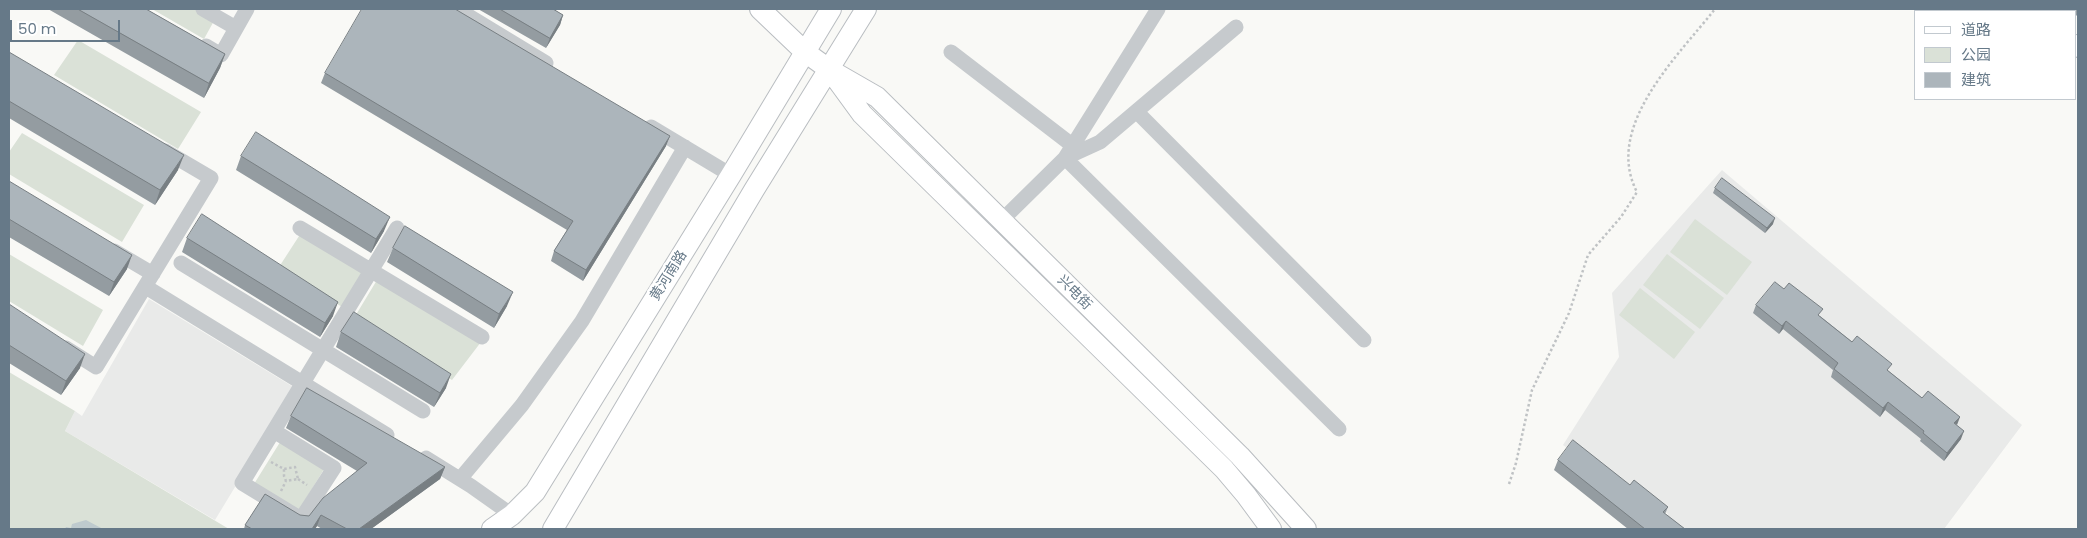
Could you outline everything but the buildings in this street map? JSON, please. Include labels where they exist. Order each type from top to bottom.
[{"type":"main road","name":"兴电街","points":[[760,9],[805,52],[830,70],[877,97],[994,228],[1224,469],[1271,529]]},
{"type":"main road","name":"黄河南路","points":[[492,529],[512,515],[535,492],[831,9]]},
{"type":"main road","name":"黄河南路","points":[[553,529],[754,190],[866,9]]},
{"type":"main road","points":[[731,175],[754,190]]},
{"type":"main road","name":"兴电街","points":[[994,228],[1240,456],[1306,529]]},
{"type":"street","points":[[203,9],[236,28]]},
{"type":"street","points":[[190,36],[221,55],[247,9]]},
{"type":"street","points":[[457,9],[557,70]]},
{"type":"street","points":[[994,228],[1068,152],[1158,9]]},
{"type":"street","points":[[1068,152],[1100,142],[1236,27]]},
{"type":"street","points":[[951,52],[1068,152],[1340,429]]},
{"type":"street","points":[[1137,112],[1364,340]]},
{"type":"street","points":[[640,120],[731,175]]},
{"type":"street","points":[[56,342],[96,367],[211,178],[152,144]]},
{"type":"street","points":[[460,479],[522,405],[582,321],[685,147]]},
{"type":"street","points":[[381,218],[413,238]]},
{"type":"street","points":[[300,228],[482,337]]},
{"type":"street","points":[[274,431],[334,468],[301,520],[242,483],[397,228]]},
{"type":"street","points":[[102,244],[149,281],[302,384],[460,479],[512,515]]},
{"type":"street","points":[[181,263],[423,411]]},
{"type":"street","points":[[329,303],[362,323]]},
{"type":"path","points":[[1508,484],[1516,464],[1532,390],[1569,314],[1588,255],[1621,217],[1637,192],[1630,174],[1629,163],[1629,150],[1636,117],[1661,78],[1715,9]]},
{"type":"path","points":[[260,454],[284,469],[295,467],[298,479],[286,481],[284,469]]},
{"type":"shaded area","points":[[1722,170],[2022,425],[1944,529],[1671,529],[1662,522],[1668,514],[1630,484],[1623,491],[1563,445],[1619,357],[1612,293]]},
{"type":"shaded area","points":[[149,299],[295,388],[215,520],[65,431],[75,411],[82,416]]},
{"type":"shaded area","points":[[86,520],[103,529],[65,529],[66,527],[71,528],[72,524]]},
{"type":"green space","points":[[152,9],[198,9],[215,19],[204,39]]},
{"type":"green space","points":[[78,40],[201,112],[178,149],[54,75]]},
{"type":"green space","points":[[22,133],[144,205],[122,242],[9,174],[9,152]]},
{"type":"green space","points":[[1695,219],[1752,262],[1727,295],[1670,252]]},
{"type":"green space","points":[[301,233],[363,272],[342,307],[279,267]]},
{"type":"green space","points":[[9,254],[103,310],[83,346],[9,301]]},
{"type":"green space","points":[[1667,254],[1724,298],[1700,329],[1643,285]]},
{"type":"green space","points":[[377,280],[481,342],[452,380],[354,318]]},
{"type":"green space","points":[[1640,288],[1695,332],[1674,359],[1619,315]]},
{"type":"green space","points":[[9,372],[75,411],[65,431],[229,529],[9,529]]},
{"type":"green space","points":[[282,439],[326,466],[299,510],[254,484]]}]
